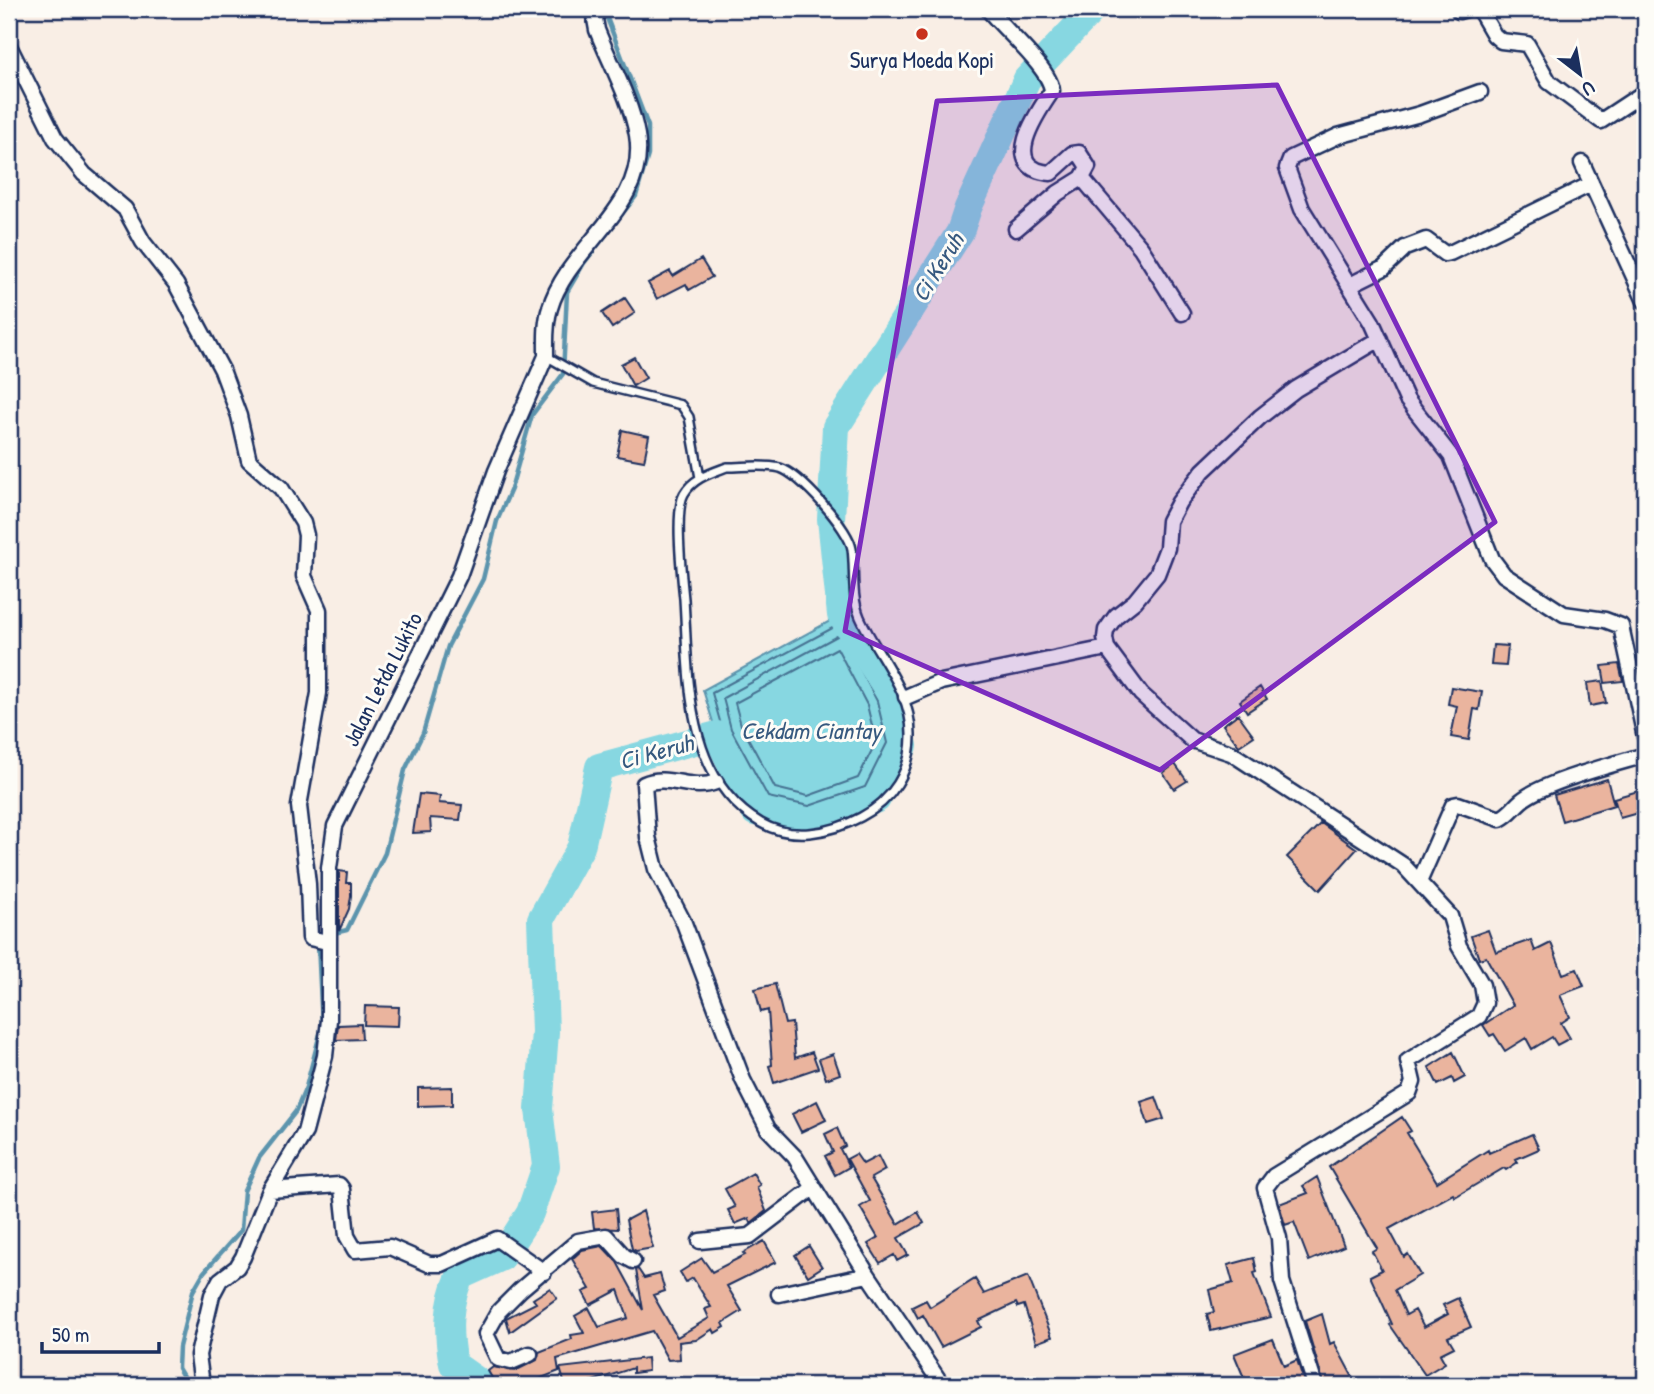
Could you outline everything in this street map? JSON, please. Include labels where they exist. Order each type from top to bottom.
[{"type":"street","points":[[988,9],[1005,31],[1031,54],[1052,83],[1052,91],[1028,132],[1023,147],[1024,158],[1032,166],[1051,173],[1072,154],[1079,153],[1088,167],[1082,178],[1058,193],[1016,229]]},
{"type":"street","points":[[1479,9],[1494,35],[1502,40],[1527,44],[1549,82],[1601,121],[1645,92]]},
{"type":"street","name":"Jalan Letda Lukito","points":[[202,1385],[198,1355],[212,1295],[220,1280],[237,1267],[243,1257],[270,1190],[305,1132],[326,1056],[329,1020],[323,937],[335,826],[459,576],[496,471],[549,358],[550,307],[563,279],[601,232],[636,170],[637,135],[597,30],[598,10]]},
{"type":"street","points":[[9,46],[55,138],[84,174],[125,209],[143,242],[176,284],[222,370],[239,416],[249,460],[281,488],[303,523],[306,535],[304,576],[319,610],[319,693],[299,806],[308,884],[309,933],[323,937]]},
{"type":"street","points":[[1479,92],[1420,114],[1338,136],[1288,160],[1287,167],[1302,209],[1380,339],[1407,400],[1451,456],[1492,559],[1504,575],[1563,614],[1605,620],[1621,626],[1645,737]]},
{"type":"street","points":[[1583,163],[1645,301]]},
{"type":"street","points":[[1082,178],[1142,248],[1182,313]]},
{"type":"street","points":[[1350,285],[1384,268],[1413,243],[1426,240],[1446,254],[1450,253],[1591,184]]},
{"type":"street","points":[[1315,1385],[1282,1281],[1279,1238],[1265,1188],[1274,1176],[1409,1093],[1413,1088],[1407,1066],[1411,1056],[1479,1016],[1485,1003],[1482,985],[1459,946],[1450,916],[1420,880],[1403,865],[1231,753],[1192,740],[1141,694],[1107,648],[1106,630],[1157,574],[1167,548],[1170,521],[1179,502],[1203,471],[1260,417],[1296,389],[1380,339]]},
{"type":"street","points":[[906,697],[941,682],[1107,648]]},
{"type":"street","points":[[1420,880],[1453,805],[1458,804],[1500,819],[1511,814],[1521,800],[1588,771],[1645,755]]},
{"type":"street","points":[[713,776],[692,787],[675,781],[654,779],[644,784],[650,851],[664,888],[684,923],[743,1080],[768,1129],[795,1157],[868,1275],[942,1385]]},
{"type":"street","points":[[270,1190],[339,1185],[342,1189],[347,1236],[355,1250],[390,1247],[429,1264],[442,1264],[497,1239],[544,1272]]},
{"type":"street","points":[[700,1241],[750,1236],[813,1188]]},
{"type":"street","points":[[530,1354],[510,1362],[498,1359],[486,1334],[499,1311],[520,1290],[578,1241],[595,1236],[606,1236],[624,1256],[633,1261]]},
{"type":"street","points":[[779,1294],[868,1275]]},
{"type":"lane","points":[[549,358],[593,383],[681,405],[689,417],[699,478]]},
{"type":"lane","points":[[727,467],[780,468],[807,489],[838,521],[852,547],[858,613],[873,644],[906,697],[912,720],[911,750],[899,785],[874,810],[842,827],[806,834],[773,830],[745,813],[713,776],[694,716],[679,534],[682,495],[699,478],[727,467]]},
{"type":"highlighted area","points":[[1277,85],[1495,522],[1160,770],[845,631],[937,101]]},
{"type":"water","name":"Cekdam Ciantay","points":[[841,615],[857,629],[892,696],[904,746],[877,799],[809,823],[756,811],[717,735],[703,690]]},
{"type":"building","points":[[701,259],[712,277],[689,290],[686,284],[657,299],[648,283],[670,271],[673,276]]},
{"type":"building","points":[[625,298],[635,313],[612,328],[602,313]]},
{"type":"building","points":[[634,357],[646,378],[633,386],[621,364]]},
{"type":"building","points":[[622,430],[649,436],[644,461],[617,456]]},
{"type":"building","points":[[1493,645],[1508,646],[1506,666],[1491,665]]},
{"type":"building","points":[[1619,664],[1623,681],[1605,683],[1602,666]]},
{"type":"building","points":[[1602,681],[1606,703],[1590,706],[1587,683]]},
{"type":"building","points":[[1260,687],[1267,699],[1247,712],[1240,701]]},
{"type":"building","points":[[1451,687],[1482,692],[1479,710],[1474,709],[1469,740],[1451,737],[1457,706],[1448,704]]},
{"type":"building","points":[[1238,714],[1254,736],[1239,746],[1223,725]]},
{"type":"building","points":[[1175,764],[1187,781],[1174,789],[1163,773]]},
{"type":"building","points":[[1607,779],[1614,805],[1562,821],[1554,795]]},
{"type":"building","points":[[1645,789],[1645,811],[1620,818],[1614,798]]},
{"type":"building","points":[[419,794],[440,796],[439,803],[462,805],[460,820],[430,818],[431,832],[413,833]]},
{"type":"building","points":[[1321,823],[1357,849],[1320,890],[1287,857]]},
{"type":"building","points":[[339,871],[347,872],[346,883],[351,883],[351,896],[349,909],[339,931]]},
{"type":"building","points":[[1488,930],[1496,952],[1531,940],[1535,951],[1551,943],[1563,974],[1577,969],[1584,986],[1560,995],[1570,1017],[1561,1023],[1570,1038],[1557,1045],[1552,1037],[1532,1049],[1526,1038],[1505,1051],[1494,1034],[1490,1036],[1483,1025],[1513,1005],[1486,957],[1479,959],[1471,936]]},
{"type":"building","points":[[775,984],[785,1024],[792,1023],[795,1058],[812,1052],[818,1068],[774,1083],[769,1066],[772,1065],[768,1010],[761,1012],[755,989]]},
{"type":"building","points":[[365,1006],[399,1007],[398,1026],[364,1025]]},
{"type":"building","points":[[361,1024],[362,1039],[336,1040],[338,1025]]},
{"type":"building","points":[[1453,1052],[1465,1077],[1454,1083],[1452,1078],[1438,1085],[1429,1067]]},
{"type":"building","points":[[833,1054],[840,1074],[826,1079],[819,1059]]},
{"type":"building","points":[[452,1087],[452,1105],[418,1106],[418,1088]]},
{"type":"building","points":[[1156,1097],[1164,1119],[1148,1124],[1141,1102]]},
{"type":"building","points":[[817,1101],[826,1120],[801,1132],[792,1114]]},
{"type":"building","points":[[1402,1117],[1411,1131],[1407,1133],[1437,1182],[1488,1150],[1489,1153],[1532,1134],[1539,1149],[1516,1159],[1518,1162],[1506,1170],[1504,1168],[1455,1197],[1453,1194],[1389,1229],[1404,1257],[1408,1254],[1420,1275],[1395,1290],[1406,1315],[1415,1310],[1424,1327],[1448,1314],[1443,1305],[1458,1298],[1471,1327],[1448,1337],[1454,1347],[1440,1354],[1445,1363],[1425,1375],[1390,1325],[1392,1324],[1370,1276],[1382,1270],[1372,1251],[1377,1248],[1329,1167]]},
{"type":"building","points":[[837,1128],[845,1146],[840,1149],[849,1167],[835,1175],[825,1156],[833,1152],[825,1134]]},
{"type":"building","points":[[856,1154],[863,1164],[878,1156],[885,1170],[871,1178],[898,1224],[918,1212],[924,1223],[898,1238],[908,1255],[897,1261],[894,1255],[880,1263],[868,1244],[878,1238],[860,1207],[870,1201],[847,1159]]},
{"type":"building","points":[[753,1173],[760,1185],[757,1187],[766,1211],[751,1223],[749,1218],[735,1224],[728,1210],[735,1207],[725,1189]]},
{"type":"building","points":[[1317,1177],[1344,1246],[1309,1261],[1294,1222],[1285,1225],[1279,1204],[1308,1193],[1303,1186]]},
{"type":"building","points":[[616,1209],[618,1229],[594,1228],[592,1212]]},
{"type":"building","points":[[643,1211],[653,1248],[636,1251],[632,1249],[626,1220]]},
{"type":"building","points":[[764,1241],[776,1262],[727,1286],[742,1311],[723,1323],[725,1327],[715,1333],[713,1329],[696,1340],[679,1342],[680,1359],[668,1360],[652,1331],[557,1359],[559,1371],[534,1381],[536,1385],[496,1385],[488,1371],[493,1367],[515,1371],[537,1360],[539,1352],[572,1339],[571,1335],[584,1333],[575,1316],[589,1308],[599,1327],[628,1318],[618,1290],[590,1305],[583,1292],[590,1289],[572,1259],[582,1250],[602,1246],[617,1262],[643,1310],[636,1270],[638,1269],[644,1278],[660,1274],[665,1291],[653,1295],[677,1337],[709,1318],[705,1309],[711,1307],[693,1278],[686,1282],[680,1272],[702,1258],[712,1272],[745,1255],[743,1253]]},
{"type":"building","points":[[809,1246],[822,1267],[808,1276],[795,1255]]},
{"type":"building","points":[[1254,1258],[1257,1272],[1254,1273],[1271,1317],[1211,1331],[1207,1314],[1214,1312],[1209,1290],[1233,1283],[1228,1265]]},
{"type":"building","points":[[1028,1276],[1052,1337],[1036,1343],[1024,1305],[1018,1307],[1016,1303],[978,1321],[981,1327],[941,1347],[923,1315],[918,1318],[912,1307],[926,1300],[930,1307],[975,1279],[984,1294]]},
{"type":"building","points":[[550,1288],[557,1298],[510,1332],[506,1318],[536,1303],[533,1299]]},
{"type":"building","points":[[1322,1314],[1330,1344],[1334,1342],[1357,1385],[1324,1385],[1305,1321]]},
{"type":"building","points":[[1273,1339],[1284,1366],[1297,1360],[1305,1385],[1247,1385],[1234,1354]]},
{"type":"building","points":[[647,1358],[648,1371],[633,1373],[633,1368],[580,1385],[565,1385],[560,1368]]},
{"type":"waterway","name":"Ci Keruh","points":[[483,1385],[453,1364],[449,1330],[450,1309],[460,1276],[502,1257],[530,1213],[546,1166],[539,1109],[545,1032],[541,919],[581,847],[599,767],[717,735],[755,812],[809,823],[877,799],[904,746],[892,696],[841,615],[831,519],[836,427],[960,232],[968,208],[1027,79],[1093,9]]},
{"type":"waterway","points":[[330,934],[347,930],[385,853],[405,770],[423,733],[448,646],[483,579],[497,521],[511,489],[532,415],[563,374],[567,292],[584,263],[636,196],[648,155],[648,126],[604,10]]},
{"type":"waterway","points":[[188,1385],[178,1368],[179,1347],[193,1291],[204,1272],[241,1230],[244,1191],[259,1158],[296,1111],[306,1087],[322,1026],[318,943]]},
{"type":"place","name":"Surya Moeda Kopi","points":[[922,34]]}]
